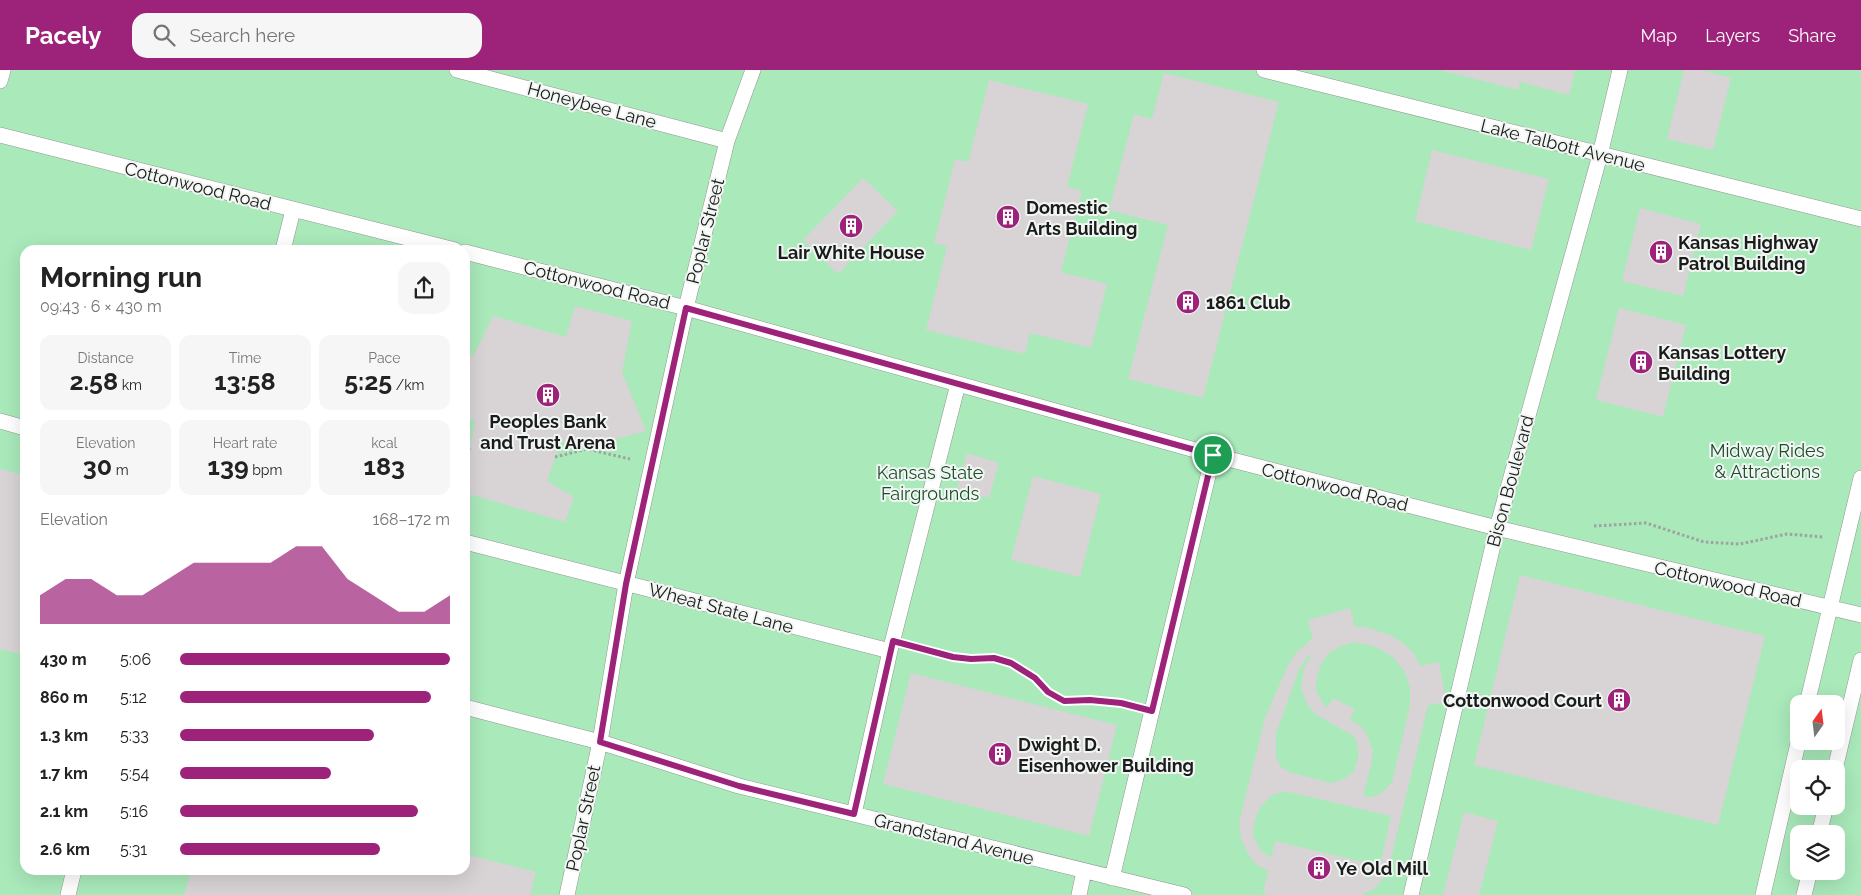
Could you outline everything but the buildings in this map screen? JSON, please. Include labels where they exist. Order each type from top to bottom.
[{"type":"lane","points":[[0,82],[3,70]]},
{"type":"lane","name":"Honeybee Lane","points":[[457,70],[727,141]]},
{"type":"lane","name":"Poplar Street","points":[[567,895],[600,742],[626,584],[686,308],[727,141],[753,70]]},
{"type":"lane","name":"Lake Talbott Avenue","points":[[1264,70],[1285,73],[1861,219]]},
{"type":"lane","name":"Bison Boulevard","points":[[1411,895],[1497,528],[1600,154],[1620,70]]},
{"type":"lane","name":"Cottonwood Road","points":[[0,136],[293,210],[414,245]]},
{"type":"lane","points":[[284,245],[293,210]]},
{"type":"lane","name":"Cottonwood Road","points":[[470,253],[686,308],[1213,455],[1497,528],[1861,615]]},
{"type":"lane","points":[[854,814],[892,646],[958,384]]},
{"type":"lane","points":[[0,421],[20,427]]},
{"type":"lane","points":[[1112,878],[1213,455]]},
{"type":"lane","points":[[1809,695],[1861,478]]},
{"type":"lane","name":"Wheat State Lane","points":[[470,543],[626,584],[892,646]]},
{"type":"lane","points":[[1837,760],[1861,660]]},
{"type":"lane","name":"Grandstand Avenue","points":[[470,708],[600,742],[739,786],[1184,895]]},
{"type":"lane","points":[[1763,895],[1796,750]]},
{"type":"lane","points":[[1079,895],[1084,871]]},
{"type":"lane","points":[[68,895],[73,875]]},
{"type":"lane","points":[[1804,895],[1808,880]]},
{"type":"path","points":[[556,456],[587,449],[652,464]]},
{"type":"path","points":[[1590,526],[1646,523],[1704,542],[1740,544],[1787,534],[1845,541]]},
{"type":"path","points":[[892,646],[953,657],[971,659],[994,658],[1011,663],[1035,678],[1048,692],[1064,701],[1090,700],[1121,703],[1152,711]]},
{"type":"green space","name":"Kansas State Fairgrounds","points":[[0,70],[1861,70],[1861,895],[0,895]]},
{"type":"place","name":"Domestic Arts Building","points":[[1008,217]]},
{"type":"place","name":"Lair White House","points":[[851,226]]},
{"type":"place","name":"Kansas Highway Patrol Building","points":[[1661,252]]},
{"type":"place","name":"1861 Club","points":[[1188,302]]},
{"type":"place","name":"Kansas Lottery Building","points":[[1641,362]]},
{"type":"place","name":"Peoples Bank and Trust Arena","points":[[548,395]]},
{"type":"place","name":"Cottonwood Court","points":[[1619,700]]},
{"type":"place","name":"Dwight D. Eisenhower Building","points":[[1000,754]]},
{"type":"place","name":"Ye Old Mill","points":[[1319,868]]},
{"type":"route","points":[[686,308],[1213,455],[1152,711],[1121,703],[1090,700],[1064,701],[1048,692],[1035,678],[1011,663],[994,658],[971,659],[953,657],[893,641],[854,814],[739,786],[600,742],[626,584],[686,308]]},
{"type":"park label","name":"Midway Rides & Attractions","points":[[1767,460]]}]
